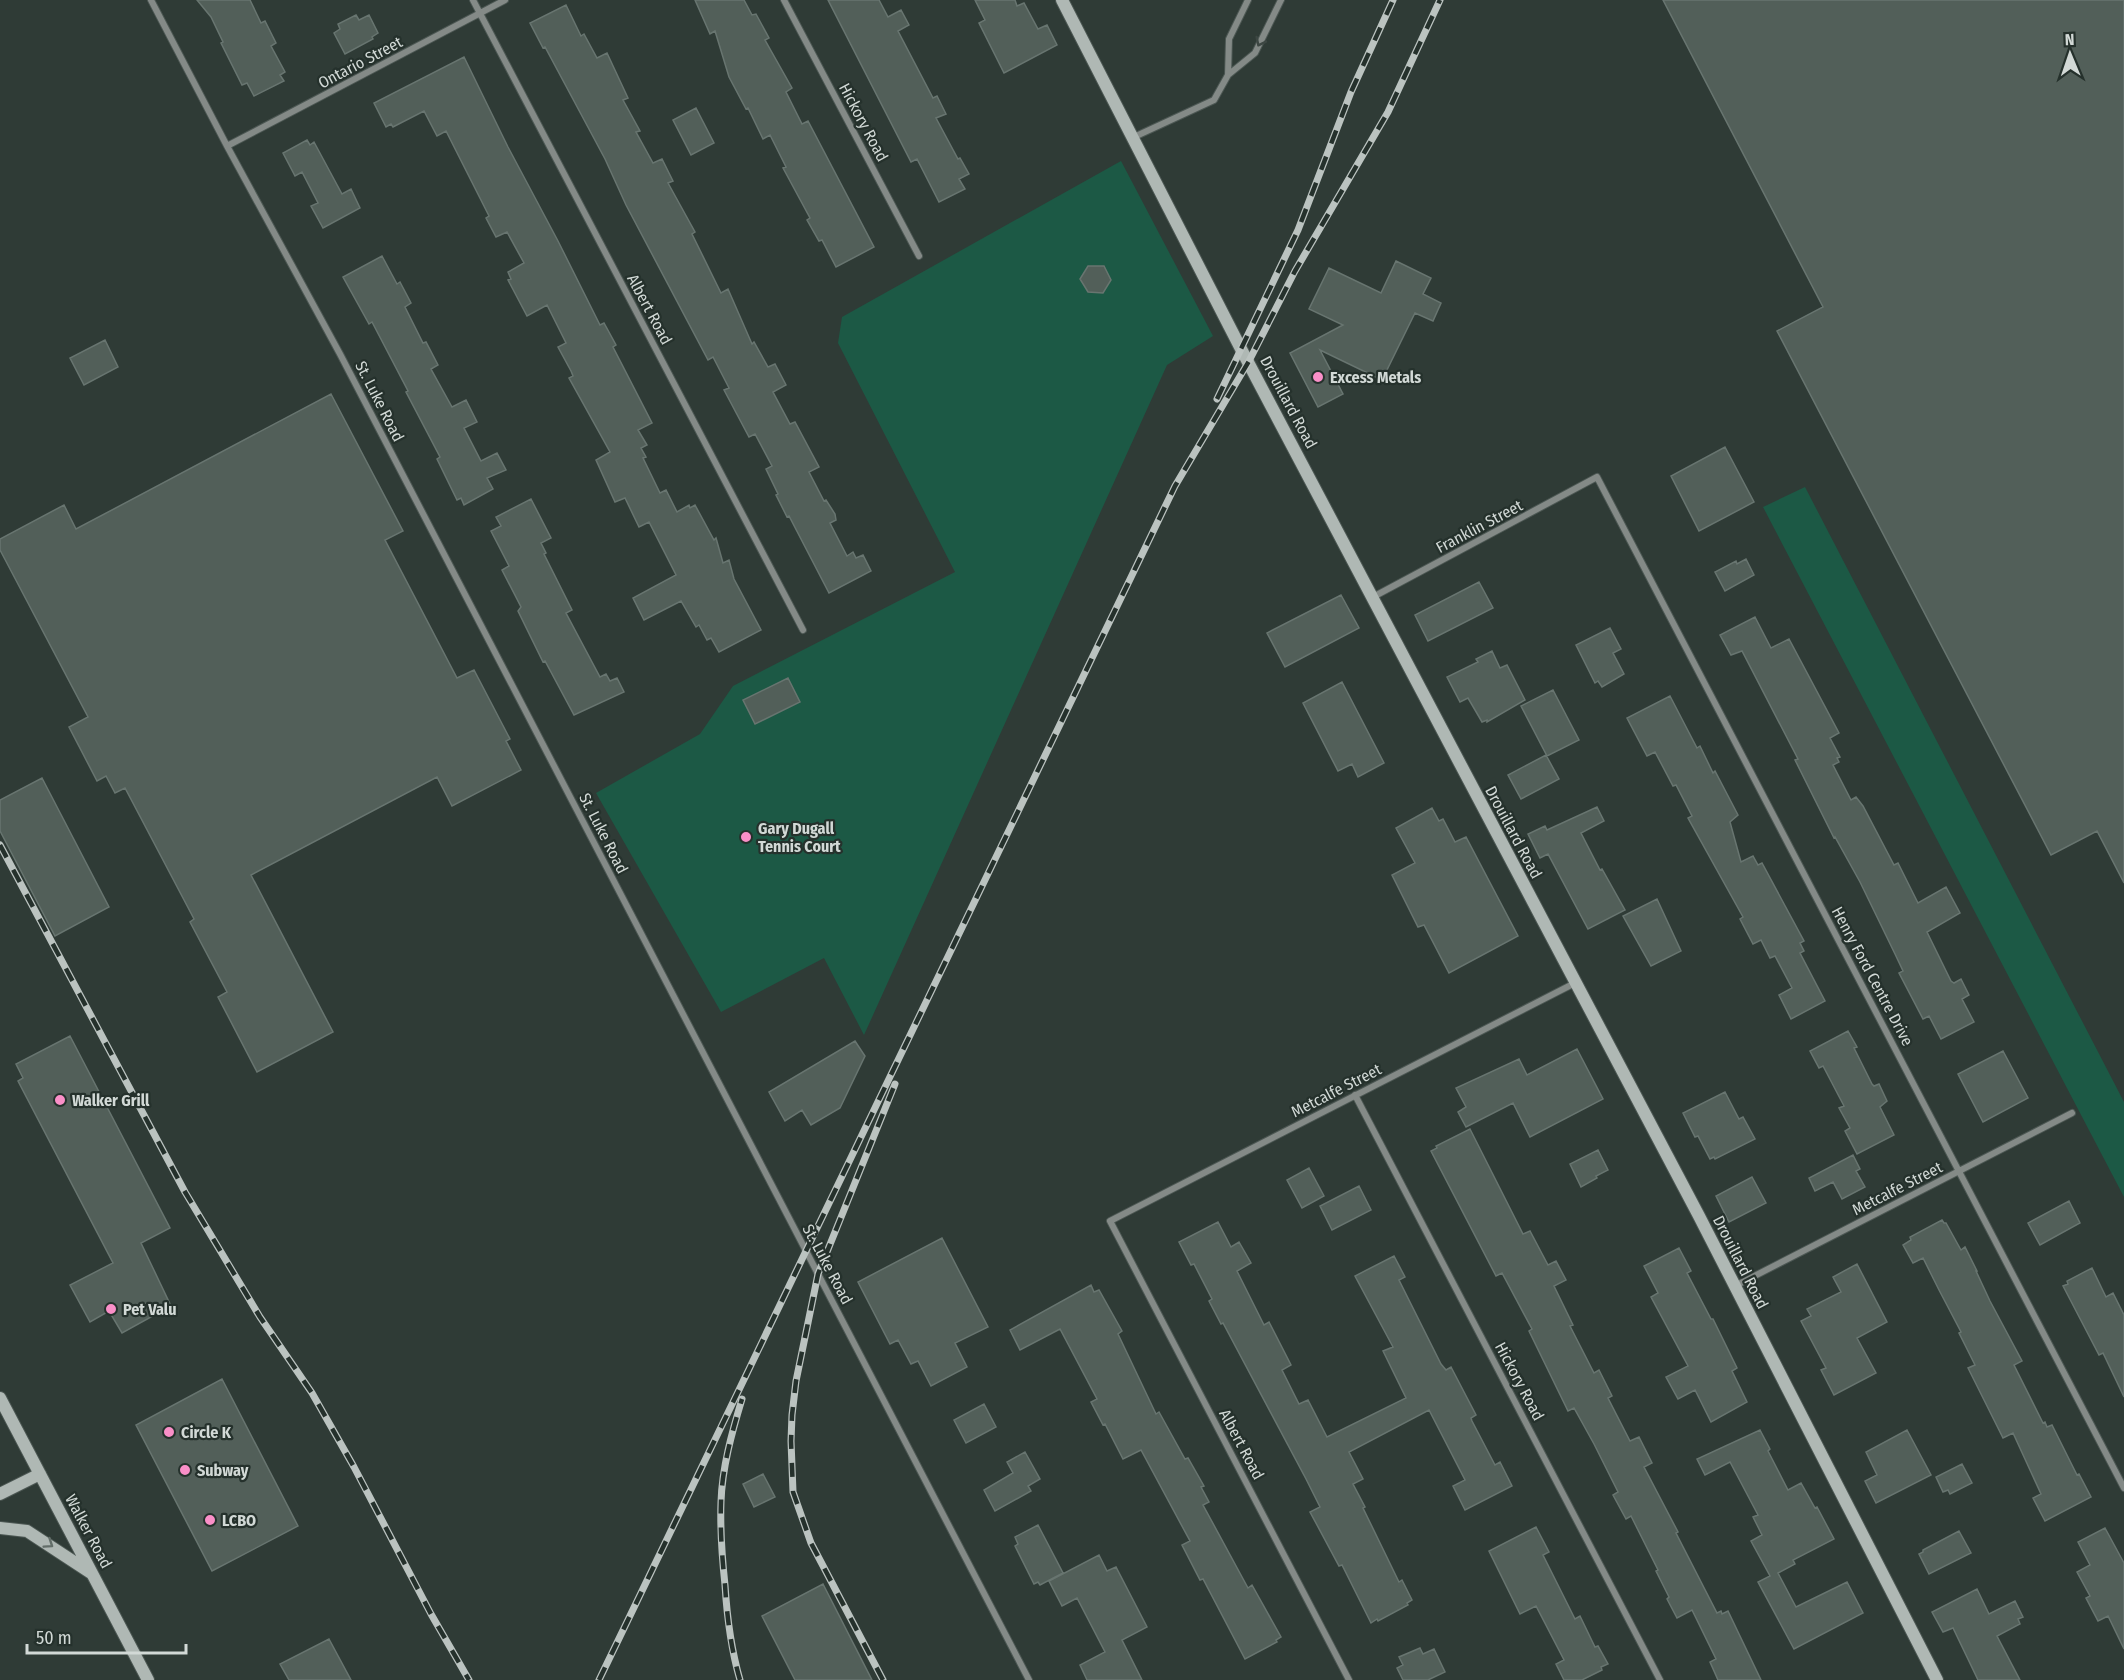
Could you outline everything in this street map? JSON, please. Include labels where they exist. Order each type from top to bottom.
[{"type":"street","name":"St. Luke Road","points":[[151,0],[227,146],[346,364],[1029,1680]]},
{"type":"street","name":"Albert Road","points":[[473,0],[803,630]]},
{"type":"street","name":"Ontario Street","points":[[227,146],[505,0]]},
{"type":"street","name":"Hickory Road","points":[[784,0],[920,256]]},
{"type":"street","name":"Drouillard Road","points":[[1062,0],[1240,347],[1735,1286],[1937,1680]]},
{"type":"street","points":[[1228,75],[1229,39],[1248,0]]},
{"type":"street","points":[[1134,137],[1214,100],[1228,75],[1255,53],[1281,0]]},
{"type":"street","name":"Franklin Street","points":[[1373,597],[1597,477]]},
{"type":"street","name":"Henry Ford Centre Drive","points":[[1597,477],[2124,1488]]},
{"type":"street","name":"Metcalfe Street","points":[[1110,1221],[1575,983]]},
{"type":"street","name":"Hickory Road","points":[[1355,1095],[1660,1680]]},
{"type":"street","name":"Metcalfe Street","points":[[1735,1286],[2072,1113]]},
{"type":"street","name":"Albert Road","points":[[1110,1221],[1349,1680]]},
{"type":"street","name":"Walker Road","points":[[0,1398],[148,1680]]},
{"type":"street","points":[[0,1494],[40,1473]]},
{"type":"street","points":[[0,1528],[27,1531],[92,1574]]},
{"type":"green space","points":[[1121,161],[1213,336],[1167,365],[864,1035],[824,958],[721,1012],[596,793],[700,734],[733,686],[955,572],[838,343],[842,317]]},
{"type":"green space","points":[[1805,487],[2124,1102],[2124,1197],[1763,507]]},
{"type":"building","points":[[197,0],[250,0],[261,23],[265,21],[276,43],[271,46],[285,72],[280,75],[284,81],[254,96],[247,83],[242,85],[211,17]]},
{"type":"building","points":[[695,0],[744,0],[752,15],[756,14],[769,38],[765,40],[792,88],[786,92],[802,124],[808,121],[874,247],[836,267],[822,240],[819,241],[807,220],[810,218],[783,168],[786,167],[770,135],[763,139],[729,77],[715,31],[710,34]]},
{"type":"building","points":[[828,0],[879,0],[888,17],[901,10],[909,25],[898,31],[933,98],[937,96],[946,114],[936,118],[958,159],[960,158],[969,174],[959,179],[965,189],[939,202],[917,159],[911,162]]},
{"type":"building","points":[[975,0],[1015,0],[1017,6],[1024,3],[1038,29],[1047,25],[1057,45],[1004,73],[979,23],[985,20]]},
{"type":"building","points":[[1663,0],[2124,0],[2124,883],[2097,831],[2051,855],[1777,331],[1823,307]]},
{"type":"building","points":[[566,5],[581,36],[584,34],[597,58],[607,53],[628,98],[623,100],[640,131],[636,132],[653,163],[662,159],[673,181],[668,183],[695,232],[692,234],[721,293],[728,289],[752,344],[754,342],[768,367],[775,364],[786,385],[773,392],[790,424],[795,422],[819,467],[809,472],[824,501],[826,500],[835,514],[836,520],[830,523],[847,556],[853,552],[856,558],[863,555],[871,571],[829,593],[776,495],[778,494],[766,469],[772,466],[755,434],[749,437],[724,390],[729,388],[713,357],[708,360],[626,205],[605,159],[530,23]]},
{"type":"building","points":[[356,15],[359,20],[369,15],[378,33],[372,37],[373,39],[345,54],[334,33],[340,29],[338,24]]},
{"type":"building","points":[[464,57],[600,325],[604,323],[616,345],[613,347],[652,423],[638,430],[647,445],[641,448],[646,457],[643,458],[660,493],[666,490],[677,512],[689,505],[690,508],[695,505],[714,540],[716,538],[723,563],[729,560],[734,579],[761,630],[719,652],[711,638],[707,640],[699,625],[696,627],[681,601],[644,620],[633,598],[676,575],[649,522],[639,527],[625,498],[615,502],[596,460],[610,452],[569,378],[573,376],[558,347],[566,343],[547,305],[527,316],[508,280],[511,279],[508,272],[524,263],[507,232],[496,237],[486,218],[489,216],[446,131],[437,136],[424,111],[393,127],[391,124],[386,127],[374,103]]},
{"type":"building","points":[[696,108],[714,143],[691,155],[673,120]]},
{"type":"building","points":[[307,140],[310,145],[314,142],[342,194],[351,189],[360,208],[323,228],[311,206],[318,203],[302,172],[295,176],[283,153]]},
{"type":"building","points":[[382,256],[397,284],[400,282],[411,303],[405,307],[423,343],[426,342],[438,365],[431,369],[452,407],[466,400],[477,422],[464,428],[481,461],[497,453],[506,470],[487,478],[493,489],[464,505],[461,498],[457,500],[437,459],[440,457],[372,322],[369,324],[343,277]]},
{"type":"building","points":[[1396,261],[1431,278],[1423,294],[1441,303],[1433,321],[1415,313],[1382,380],[1320,350],[1343,394],[1318,407],[1290,353],[1343,325],[1309,309],[1329,268],[1381,293]]},
{"type":"building","points":[[1088,266],[1104,266],[1111,280],[1103,293],[1088,292],[1080,279]]},
{"type":"building","points":[[105,340],[118,367],[84,385],[70,358]]},
{"type":"building","points":[[331,394],[403,531],[385,540],[457,678],[474,670],[510,739],[506,741],[521,770],[452,806],[437,777],[251,875],[333,1032],[257,1072],[218,997],[227,992],[190,922],[194,919],[125,788],[115,793],[106,776],[97,781],[69,727],[88,717],[0,550],[0,539],[64,505],[76,529]]},
{"type":"building","points":[[1725,447],[1754,502],[1699,531],[1671,476]]},
{"type":"building","points":[[531,499],[551,538],[541,543],[546,553],[544,554],[572,610],[566,613],[600,677],[606,674],[610,681],[617,678],[624,692],[574,715],[545,661],[543,662],[518,611],[521,607],[502,570],[509,566],[491,531],[501,526],[496,517]]},
{"type":"building","points":[[1746,559],[1754,575],[1725,591],[1715,572],[1736,561],[1737,564]]},
{"type":"building","points":[[1479,582],[1493,608],[1428,641],[1415,615]]},
{"type":"building","points":[[1341,595],[1359,628],[1285,667],[1267,633]]},
{"type":"building","points":[[1755,617],[1771,648],[1789,639],[1839,733],[1830,738],[1840,757],[1837,758],[1839,762],[1833,765],[1851,800],[1856,797],[1863,806],[1894,865],[1898,863],[1918,903],[1946,887],[1960,913],[1927,932],[1951,981],[1954,983],[1961,979],[1969,995],[1962,999],[1974,1022],[1941,1039],[1929,1016],[1923,1019],[1899,973],[1903,971],[1860,882],[1834,838],[1795,760],[1798,759],[1742,651],[1731,655],[1720,635]]},
{"type":"building","points":[[1610,628],[1621,649],[1613,653],[1624,674],[1602,687],[1598,681],[1595,683],[1576,645]]},
{"type":"building","points":[[1492,651],[1500,668],[1507,665],[1525,700],[1487,722],[1487,720],[1482,722],[1468,698],[1460,702],[1447,677],[1478,662],[1476,659]]},
{"type":"building","points":[[788,678],[800,702],[755,724],[743,700]]},
{"type":"building","points":[[1342,682],[1384,763],[1358,777],[1352,764],[1338,771],[1303,703]]},
{"type":"building","points":[[1553,690],[1579,740],[1547,756],[1521,706]]},
{"type":"building","points":[[1670,696],[1697,748],[1700,746],[1738,815],[1730,822],[1741,862],[1753,856],[1758,865],[1762,863],[1804,941],[1800,943],[1804,951],[1800,953],[1825,1001],[1791,1019],[1779,995],[1792,988],[1775,956],[1770,958],[1761,940],[1753,944],[1740,919],[1743,917],[1688,818],[1692,816],[1676,785],[1673,786],[1655,752],[1647,756],[1627,718]]},
{"type":"building","points":[[1546,755],[1559,779],[1521,799],[1508,775]]},
{"type":"building","points":[[42,778],[109,907],[55,936],[0,831],[0,800]]},
{"type":"building","points":[[1597,807],[1604,821],[1581,833],[1600,870],[1602,869],[1625,910],[1588,929],[1548,854],[1540,858],[1528,834],[1545,826],[1547,830]]},
{"type":"building","points":[[1432,808],[1439,821],[1443,819],[1455,842],[1466,837],[1518,936],[1449,973],[1424,925],[1418,927],[1392,875],[1415,863],[1396,828]]},
{"type":"building","points":[[1657,899],[1681,951],[1651,966],[1623,916]]},
{"type":"building","points":[[1848,1031],[1872,1084],[1874,1086],[1879,1084],[1887,1101],[1880,1107],[1894,1135],[1857,1154],[1845,1131],[1850,1128],[1839,1108],[1844,1106],[1823,1066],[1819,1068],[1810,1051]]},
{"type":"building","points":[[70,1036],[170,1228],[141,1243],[171,1306],[122,1333],[109,1311],[90,1322],[70,1285],[113,1263],[18,1081],[23,1078],[16,1064]]},
{"type":"building","points":[[855,1041],[865,1056],[840,1108],[811,1125],[802,1110],[785,1121],[769,1092]]},
{"type":"building","points":[[1577,1049],[1603,1099],[1530,1137],[1513,1103],[1466,1127],[1458,1112],[1466,1107],[1456,1088],[1519,1059],[1527,1075]]},
{"type":"building","points":[[2003,1051],[2028,1098],[1983,1122],[1958,1074]]},
{"type":"building","points":[[1725,1092],[1739,1119],[1743,1117],[1755,1139],[1715,1159],[1714,1157],[1710,1159],[1683,1113]]},
{"type":"building","points":[[1470,1129],[1523,1234],[1530,1231],[1548,1265],[1556,1261],[1566,1280],[1554,1286],[1573,1325],[1570,1326],[1594,1373],[1599,1370],[1612,1396],[1608,1398],[1630,1441],[1639,1437],[1652,1463],[1644,1467],[1678,1532],[1676,1533],[1717,1613],[1721,1611],[1722,1614],[1728,1611],[1761,1680],[1718,1680],[1710,1662],[1716,1659],[1692,1610],[1677,1618],[1667,1599],[1669,1597],[1656,1571],[1658,1570],[1631,1516],[1626,1519],[1613,1495],[1618,1492],[1594,1444],[1574,1408],[1568,1411],[1529,1331],[1532,1329],[1502,1273],[1496,1276],[1431,1151],[1437,1148],[1436,1146]]},
{"type":"building","points":[[1598,1150],[1608,1170],[1581,1187],[1570,1164]]},
{"type":"building","points":[[1853,1155],[1860,1169],[1856,1171],[1865,1187],[1842,1199],[1833,1182],[1815,1191],[1809,1178]]},
{"type":"building","points":[[1309,1168],[1324,1196],[1302,1208],[1287,1180]]},
{"type":"building","points":[[1752,1177],[1766,1203],[1729,1222],[1716,1196]]},
{"type":"building","points":[[1359,1186],[1371,1210],[1332,1230],[1320,1206]]},
{"type":"building","points":[[2069,1201],[2080,1223],[2040,1245],[2028,1223]]},
{"type":"building","points":[[1942,1220],[1961,1250],[1965,1247],[2022,1361],[2014,1365],[2043,1423],[2045,1422],[2047,1427],[2052,1425],[2077,1475],[2079,1474],[2091,1497],[2045,1521],[2033,1498],[2041,1494],[2013,1433],[2003,1438],[1968,1368],[1975,1365],[1959,1333],[1961,1332],[1923,1258],[1913,1263],[1903,1245],[1911,1240],[1910,1237]]},
{"type":"building","points":[[1218,1222],[1231,1247],[1239,1242],[1251,1263],[1237,1271],[1264,1325],[1269,1322],[1291,1365],[1282,1370],[1299,1404],[1308,1400],[1327,1437],[1406,1398],[1383,1351],[1393,1347],[1355,1276],[1394,1256],[1405,1277],[1399,1280],[1441,1364],[1446,1370],[1451,1367],[1476,1415],[1471,1418],[1472,1421],[1495,1465],[1500,1462],[1512,1486],[1465,1510],[1453,1486],[1465,1480],[1429,1410],[1349,1452],[1363,1479],[1353,1484],[1365,1507],[1363,1508],[1399,1582],[1402,1580],[1412,1600],[1407,1603],[1408,1605],[1378,1621],[1377,1619],[1371,1623],[1342,1565],[1339,1566],[1310,1512],[1320,1507],[1223,1323],[1221,1324],[1209,1301],[1212,1299],[1194,1264],[1191,1265],[1179,1242]]},
{"type":"building","points":[[942,1238],[988,1327],[955,1343],[967,1367],[931,1386],[918,1361],[911,1364],[898,1340],[890,1344],[858,1282]]},
{"type":"building","points":[[1679,1248],[1691,1271],[1687,1273],[1737,1368],[1732,1371],[1747,1402],[1711,1422],[1695,1390],[1678,1399],[1666,1377],[1688,1366],[1651,1297],[1658,1293],[1644,1266]]},
{"type":"building","points":[[1857,1264],[1887,1322],[1857,1338],[1876,1373],[1834,1395],[1821,1370],[1826,1368],[1801,1321],[1811,1316],[1807,1309],[1841,1292],[1833,1277]]},
{"type":"building","points":[[2092,1268],[2106,1297],[2113,1293],[2124,1315],[2124,1397],[2103,1353],[2099,1355],[2063,1286],[2068,1284],[2067,1281]]},
{"type":"building","points":[[1091,1285],[1094,1292],[1099,1290],[1122,1331],[1118,1334],[1156,1414],[1159,1412],[1185,1459],[1188,1458],[1204,1486],[1201,1487],[1209,1502],[1203,1505],[1248,1588],[1252,1585],[1281,1637],[1276,1640],[1277,1642],[1245,1659],[1203,1579],[1200,1580],[1182,1545],[1190,1541],[1141,1450],[1123,1459],[1091,1402],[1097,1399],[1060,1329],[1020,1350],[1010,1330]]},
{"type":"building","points":[[222,1379],[298,1526],[212,1571],[136,1425]]},
{"type":"building","points":[[984,1404],[996,1427],[966,1443],[954,1420]]},
{"type":"building","points":[[1760,1430],[1788,1490],[1801,1483],[1834,1539],[1793,1560],[1795,1564],[1778,1573],[1796,1607],[1847,1582],[1863,1613],[1794,1649],[1758,1582],[1770,1576],[1751,1541],[1762,1535],[1753,1517],[1758,1515],[1730,1462],[1705,1475],[1697,1459]]},
{"type":"building","points":[[1907,1430],[1931,1475],[1876,1503],[1865,1481],[1877,1475],[1866,1452]]},
{"type":"building","points":[[1025,1452],[1040,1479],[1028,1486],[1031,1491],[995,1511],[984,1490],[1013,1473],[1007,1462]]},
{"type":"building","points":[[1962,1464],[1972,1483],[1950,1494],[1948,1490],[1943,1492],[1936,1477]]},
{"type":"building","points":[[763,1474],[775,1497],[754,1507],[743,1484]]},
{"type":"building","points":[[1038,1525],[1063,1573],[1040,1585],[1038,1582],[1034,1584],[1015,1546],[1018,1544],[1015,1537]]},
{"type":"building","points":[[1536,1527],[1549,1552],[1543,1555],[1575,1619],[1580,1616],[1595,1647],[1598,1646],[1608,1664],[1601,1667],[1602,1670],[1582,1680],[1564,1680],[1556,1664],[1564,1660],[1536,1606],[1520,1614],[1489,1551]]},
{"type":"building","points":[[2105,1528],[2124,1563],[2124,1649],[2108,1616],[2098,1621],[2086,1598],[2090,1596],[2077,1572],[2090,1565],[2078,1542]]},
{"type":"building","points":[[1959,1531],[1971,1553],[1929,1574],[1919,1554]]},
{"type":"building","points":[[1099,1555],[1107,1571],[1116,1567],[1147,1627],[1122,1640],[1142,1680],[1087,1680],[1080,1665],[1105,1652],[1077,1598],[1062,1606],[1049,1581]]},
{"type":"building","points":[[823,1584],[872,1680],[795,1680],[762,1616]]},
{"type":"building","points":[[1977,1589],[1989,1614],[2015,1601],[2023,1617],[2018,1619],[2020,1624],[1997,1636],[2020,1680],[1978,1680],[1953,1628],[1943,1632],[1932,1612]]},
{"type":"building","points":[[329,1639],[351,1680],[289,1680],[280,1664]]},
{"type":"building","points":[[1420,1648],[1423,1654],[1434,1649],[1445,1672],[1428,1680],[1403,1680],[1397,1668],[1403,1665],[1399,1657]]},
{"type":"railway","points":[[1217,399],[1298,230],[1351,92],[1393,0]]},
{"type":"railway","points":[[599,1680],[1175,486],[1249,361],[1295,271],[1388,112],[1440,0]]},
{"type":"railway","points":[[0,845],[185,1192],[260,1317],[312,1393],[469,1680]]},
{"type":"railway","points":[[883,1680],[811,1543],[793,1492],[791,1441],[796,1381],[818,1274],[895,1084]]},
{"type":"railway","points":[[740,1680],[728,1621],[721,1512],[725,1463],[742,1399]]},
{"type":"place","name":"Excess Metals","points":[[1318,377]]},
{"type":"place","name":"Gary Dugall Tennis Court","points":[[746,837]]},
{"type":"place","name":"Walker Grill","points":[[60,1100]]},
{"type":"place","name":"Pet Valu","points":[[111,1309]]},
{"type":"place","name":"Circle K","points":[[169,1432]]},
{"type":"place","name":"Subway","points":[[185,1470]]},
{"type":"place","name":"LCBO","points":[[210,1520]]}]
